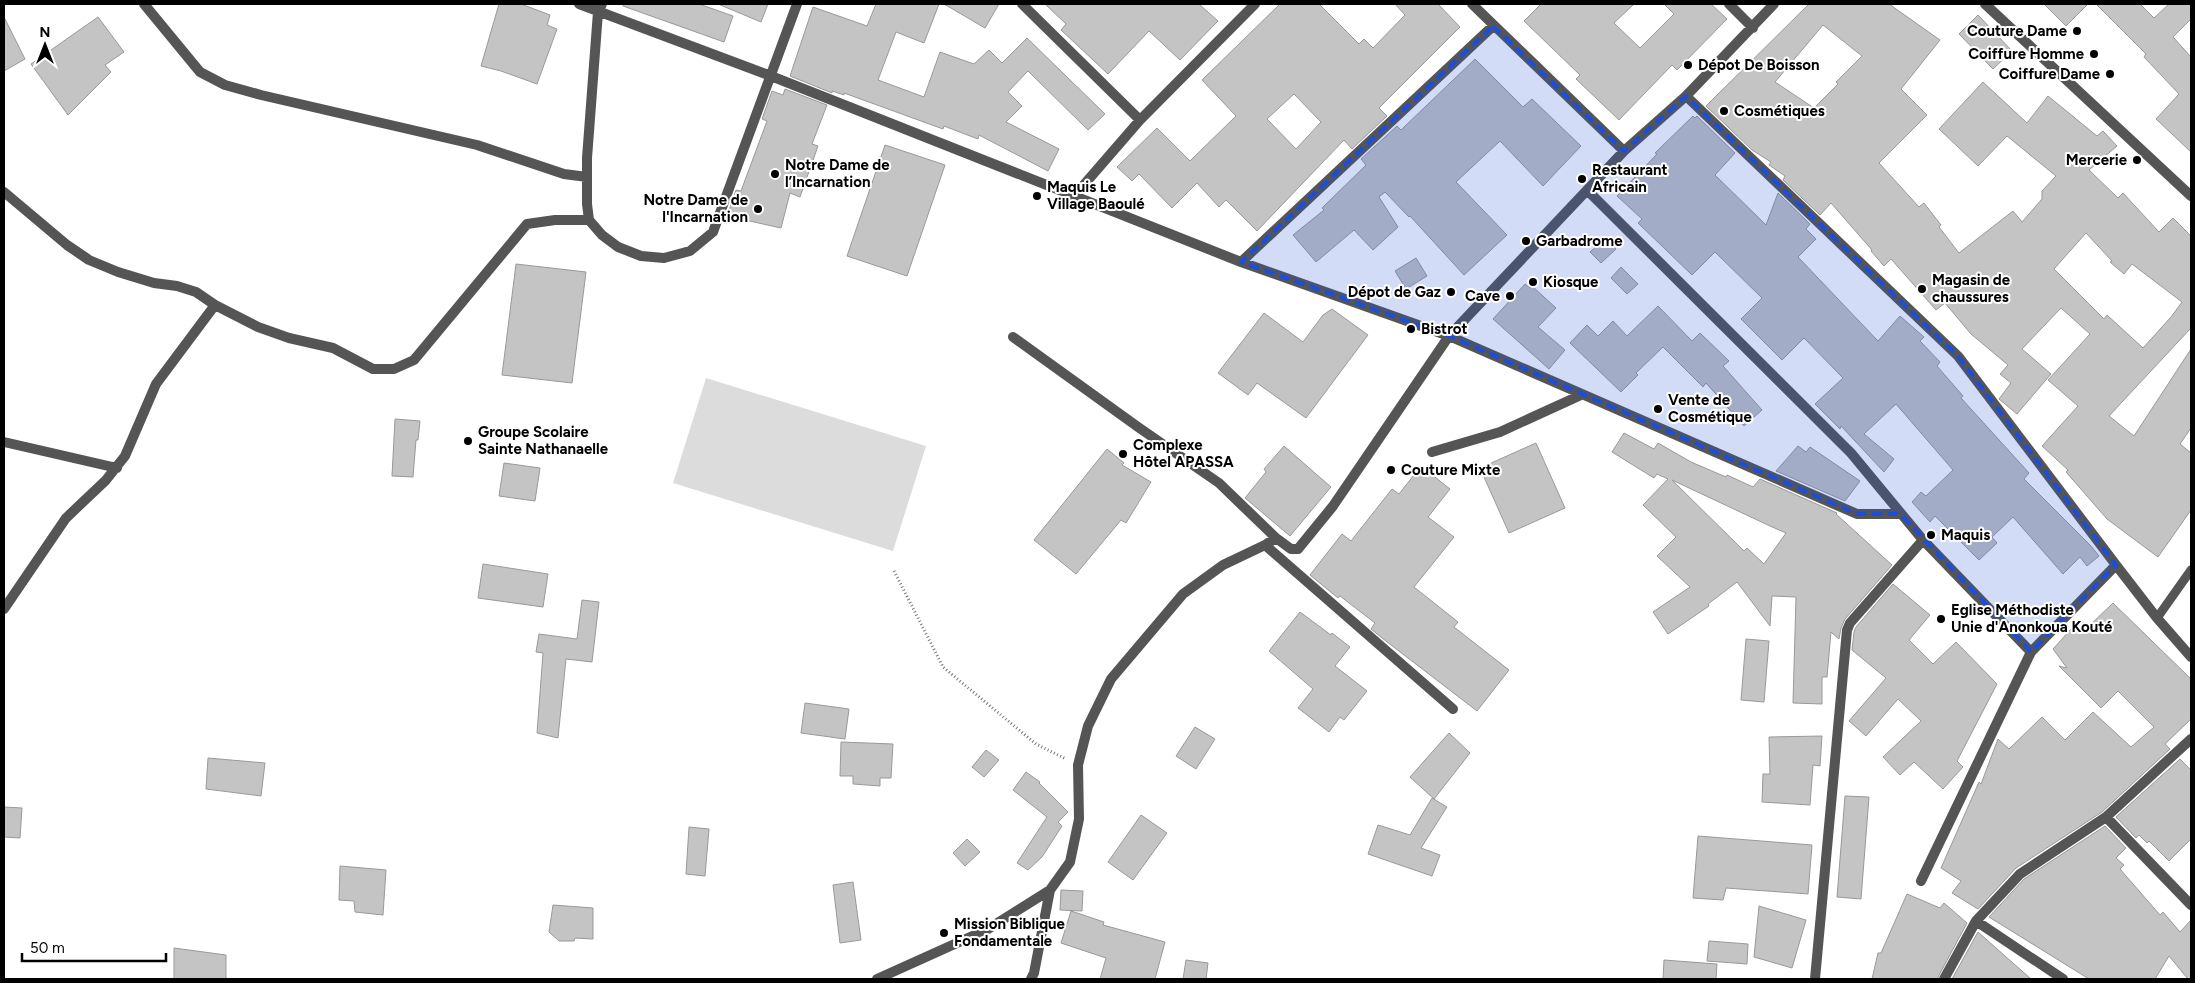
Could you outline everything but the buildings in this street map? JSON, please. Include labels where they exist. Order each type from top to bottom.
[{"type":"street","points":[[144,4],[200,72],[225,85],[477,145],[564,174],[588,177]]},
{"type":"street","points":[[579,4],[600,8],[1241,262],[1449,336],[1857,514],[1900,514]]},
{"type":"street","points":[[600,8],[588,177],[587,204],[589,220],[602,236],[618,247],[641,256],[664,258],[690,251],[713,232],[796,4]]},
{"type":"street","points":[[1022,4],[1140,120]]},
{"type":"street","points":[[1075,195],[1140,120],[1255,4]]},
{"type":"street","points":[[1472,4],[1624,151]]},
{"type":"street","points":[[1729,4],[1753,28]]},
{"type":"street","points":[[1013,337],[1219,483],[1276,538],[1291,548],[1298,550],[1333,506],[1449,336],[1624,151],[1686,96],[1774,4]]},
{"type":"street","points":[[1985,4],[2191,196]]},
{"type":"street","points":[[1241,262],[1493,26]]},
{"type":"street","points":[[1686,96],[1958,356],[2157,618],[2191,657]]},
{"type":"street","points":[[1588,191],[1851,453],[1922,540],[2030,652]]},
{"type":"street","points":[[4,192],[34,219],[89,260],[127,275],[196,292],[215,305],[258,327],[289,338],[334,348],[373,369],[394,369],[414,360],[527,224],[555,220],[589,220]]},
{"type":"street","points":[[4,610],[66,518],[116,468],[125,456],[156,384],[215,305]]},
{"type":"street","points":[[1432,452],[1500,432],[1581,394]]},
{"type":"street","points":[[4,442],[116,468]]},
{"type":"street","points":[[877,979],[988,929],[1050,890],[1070,862],[1080,819],[1078,765],[1088,726],[1111,679],[1183,594],[1223,565],[1276,538]]},
{"type":"street","points":[[1815,979],[1847,630],[1850,623],[1922,540]]},
{"type":"street","points":[[1265,545],[1453,709]]},
{"type":"street","points":[[1921,881],[2030,652],[2116,565]]},
{"type":"street","points":[[1944,979],[1976,922],[2020,874],[2106,817],[2191,739]]},
{"type":"street","points":[[2106,817],[2191,905]]},
{"type":"street","points":[[1030,979],[1034,973],[1050,890]]},
{"type":"street","points":[[1976,922],[2063,979]]},
{"type":"lane","points":[[2157,618],[2191,570]]},
{"type":"path","points":[[894,570],[943,667],[1036,744],[1078,765]]},
{"type":"highlighted area","points":[[1493,26],[1624,151],[1686,96],[1958,356],[2116,565],[2031,652],[1900,514],[1857,514],[1449,336],[1241,262]]},
{"type":"shaded area","points":[[706,378],[926,446],[893,551],[673,483]]},
{"type":"place","name":"Couture Dame","points":[[2077,31]]},
{"type":"place","name":"Coiffure Homme","points":[[2094,54]]},
{"type":"place","name":"Dépot De Boisson","points":[[1688,65]]},
{"type":"place","name":"Coiffure Dame","points":[[2110,74]]},
{"type":"place","name":"Cosmétiques","points":[[1724,111]]},
{"type":"place","name":"Mercerie","points":[[2137,160]]},
{"type":"place","name":"Notre Dame de l’Incarnation","points":[[775,174]]},
{"type":"place","name":"Restaurant Africain","points":[[1582,179]]},
{"type":"place","name":"Maquis Le Village Baoulé","points":[[1037,196]]},
{"type":"place","name":"Notre Dame de l'Incarnation","points":[[758,209]]},
{"type":"place","name":"Garbadrome","points":[[1526,241]]},
{"type":"place","name":"Kiosque","points":[[1533,282]]},
{"type":"place","name":"Magasin de chaussures","points":[[1922,289]]},
{"type":"place","name":"Dépot de Gaz","points":[[1451,292]]},
{"type":"place","name":"Cave","points":[[1510,296]]},
{"type":"place","name":"Bistrot","points":[[1411,329]]},
{"type":"place","name":"Vente de Cosmétique","points":[[1658,409]]},
{"type":"place","name":"Groupe Scolaire Sainte Nathanaelle","points":[[468,441]]},
{"type":"place","name":"Complexe Hôtel APASSA","points":[[1123,454]]},
{"type":"place","name":"Couture Mixte","points":[[1391,470]]},
{"type":"place","name":"Maquis","points":[[1931,535]]},
{"type":"place","name":"Eglise Méthodiste Unie d'Anonkoua Kouté","points":[[1941,619]]},
{"type":"place","name":"Mission Biblique Fondamentale","points":[[944,933]]}]
